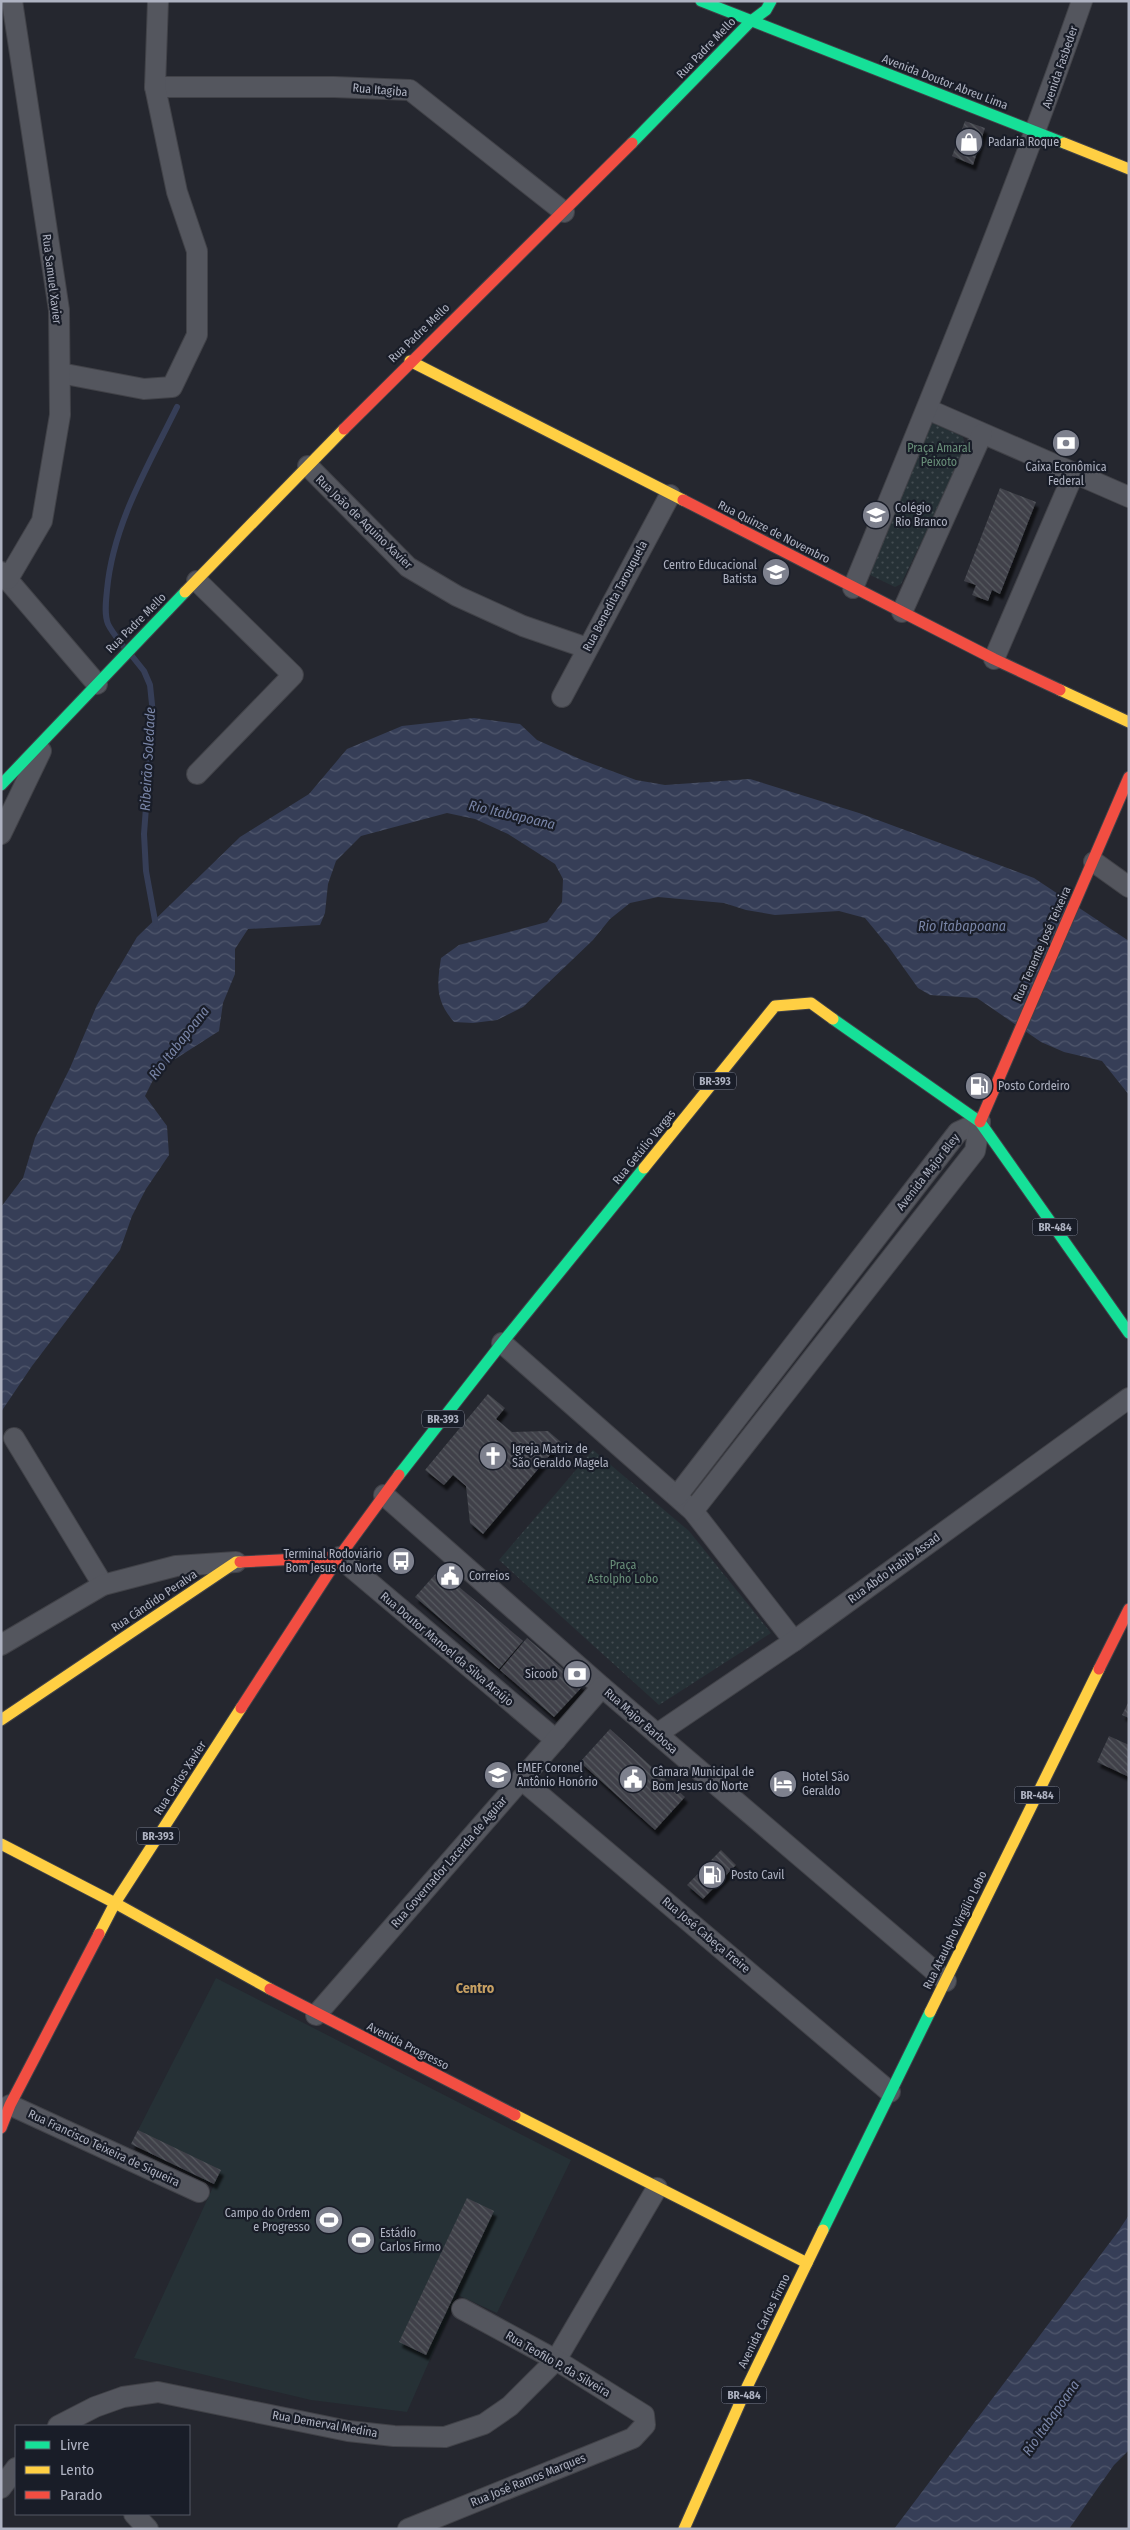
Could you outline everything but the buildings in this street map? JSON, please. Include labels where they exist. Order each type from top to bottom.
[{"type":"main road","name":"Avenida Doutor Abreu Lima","points":[[701,1],[750,22],[1040,121],[1129,169]]},
{"type":"main road","points":[[752,4],[771,8]]},
{"type":"main road","name":"Rua Padre Mello","points":[[1,785],[111,668],[410,361],[564,212],[750,22],[771,8]]},
{"type":"main road","name":"Rua Quinze de Novembro","points":[[410,361],[994,659],[1129,722]]},
{"type":"main road","name":"Rua Tenente José Teixeira","points":[[980,1122],[1094,862],[1129,777]]},
{"type":"main road","name":"Rua Getúlio Vargas","points":[[384,1495],[502,1343],[775,1006],[811,1003],[980,1122]]},
{"type":"main road","name":"BR-484","points":[[980,1122],[1129,1334]]},
{"type":"main road","name":"BR-393","points":[[339,1557],[384,1495]]},
{"type":"main road","points":[[236,1562],[339,1557]]},
{"type":"main road","name":"Rua Carlos Xavier","points":[[1,2128],[10,2105],[115,1903],[339,1557]]},
{"type":"main road","name":"Rua Cândido Peralva","points":[[1,1720],[236,1562]]},
{"type":"main road","name":"Rua Ataulpho Virgílio Lobo","points":[[807,2263],[1129,1609]]},
{"type":"main road","name":"Avenida Progresso","points":[[1,1844],[115,1903],[316,2015],[807,2263]]},
{"type":"main road","name":"Avenida Carlos Firmo","points":[[684,2529],[747,2387],[807,2263]]},
{"type":"street","name":"Rua Samuel Xavier","points":[[5,576],[42,521],[60,415],[58,310],[12,1]]},
{"type":"street","points":[[60,373],[144,389],[172,388],[197,335],[197,251],[177,192],[155,87],[158,1]]},
{"type":"street","name":"Avenida Fasbeder","points":[[854,588],[927,409],[1040,121],[1082,1]]},
{"type":"street","name":"Rua Itagiba","points":[[155,87],[334,86],[410,90],[564,212]]},
{"type":"street","points":[[927,409],[1129,497]]},
{"type":"street","points":[[902,612],[982,434]]},
{"type":"street","name":"Rua João de Aquino Xavier","points":[[308,466],[408,567],[474,604],[523,626],[587,648]]},
{"type":"street","points":[[994,659],[1074,473]]},
{"type":"street","name":"Rua Benedita Tarouquela","points":[[562,697],[670,495]]},
{"type":"street","points":[[5,576],[97,684]]},
{"type":"street","points":[[197,581],[294,675],[197,774]]},
{"type":"street","points":[[1,834],[49,734]]},
{"type":"street","points":[[1094,862],[1129,887]]},
{"type":"street","name":"Avenida Major Bley","points":[[677,1496],[958,1132],[980,1122]]},
{"type":"street","name":"Avenida Major Bley","points":[[693,1512],[975,1150],[980,1122]]},
{"type":"street","points":[[502,1343],[693,1512],[794,1641]]},
{"type":"street","name":"Rua Abdo Habib Assad","points":[[657,1734],[794,1641],[1129,1398]]},
{"type":"street","points":[[14,1438],[103,1585]]},
{"type":"street","name":"Rua Major Barbosa","points":[[384,1495],[602,1687],[946,1981]]},
{"type":"street","name":"Rua Doutor Manoel da Silva Araújo","points":[[339,1557],[556,1740]]},
{"type":"street","points":[[1,1645],[103,1585],[176,1566],[236,1562]]},
{"type":"street","name":"Rua Governador Lacerda de Aguiar","points":[[316,2015],[602,1687]]},
{"type":"street","name":"Rua José Cabeça Freire","points":[[521,1779],[890,2092]]},
{"type":"street","name":"Rua Francisco Teixeira de Siqueira","points":[[10,2105],[199,2192]]},
{"type":"street","name":"Rua Demerval Medina","points":[[60,2425],[94,2406],[123,2397],[158,2392],[348,2431],[394,2436],[445,2437],[484,2424],[510,2406],[556,2360],[657,2188]]},
{"type":"street","name":"Rua Teofilo P. da Silveira","points":[[462,2309],[556,2360],[644,2415],[645,2425]]},
{"type":"street","name":"Rua José Ramos Marques","points":[[408,2529],[633,2438],[645,2425]]},
{"type":"street","points":[[1,2488],[15,2469]]},
{"type":"street","points":[[135,2515],[148,2529]]},
{"type":"green space","name":"Praça Amaral Peixoto","points":[[933,423],[963,437],[966,449],[901,584],[895,587],[868,574],[929,428]]},
{"type":"green space","name":"Praça Astolpho Lobo","points":[[593,1450],[689,1531],[771,1633],[659,1705],[499,1560]]},
{"type":"green space","name":"Estádio Carlos Firmo","points":[[216,1978],[571,2160],[497,2313],[458,2295],[407,2412],[311,2400],[134,2358],[214,2185],[131,2144]]},
{"type":"water","name":"Rio Itabapoana","points":[[474,718],[520,724],[537,740],[582,760],[636,780],[665,785],[750,779],[859,813],[1034,878],[1129,941],[1129,1095],[1102,1061],[1064,1052],[1041,1042],[977,998],[930,995],[918,988],[865,918],[839,911],[775,915],[746,910],[724,903],[658,897],[630,903],[610,919],[593,940],[523,1007],[497,1020],[473,1023],[454,1022],[443,1007],[440,999],[438,984],[441,958],[459,945],[547,922],[562,902],[563,879],[555,864],[508,834],[475,819],[447,813],[361,836],[336,861],[328,884],[325,913],[320,925],[248,929],[235,949],[235,974],[223,1003],[219,1031],[158,1070],[145,1096],[167,1126],[169,1155],[146,1189],[132,1216],[120,1250],[32,1366],[1,1412],[1,1207],[23,1178],[35,1138],[70,1068],[97,1005],[137,937],[240,837],[309,794],[347,749],[402,726]]},
{"type":"water","name":"Rio Itabapoana","points":[[1129,2215],[1129,2450],[1114,2465],[1069,2529],[894,2529],[1117,2233]]},
{"type":"waterway","name":"Ribeirão Soledade","points":[[123,646],[108,624],[106,616],[106,599],[116,542],[133,496],[177,407]]},
{"type":"waterway","name":"Ribeirão Soledade","points":[[132,656],[144,671],[150,685],[153,714],[144,834],[146,871],[156,926]]},
{"type":"traffic: fast","points":[[701,1],[1064,143]]},
{"type":"traffic: fast","points":[[632,143],[750,22],[766,10],[771,1]]},
{"type":"traffic: fast","points":[[1,785],[185,592]]},
{"type":"traffic: fast","points":[[833,1019],[980,1122],[1129,1333]]},
{"type":"traffic: fast","points":[[399,1475],[502,1343],[644,1168]]},
{"type":"traffic: fast","points":[[823,2230],[930,2012]]},
{"type":"traffic: slow","points":[[1064,143],[1129,169]]},
{"type":"traffic: slow","points":[[410,361],[683,500]]},
{"type":"traffic: slow","points":[[185,592],[344,429]]},
{"type":"traffic: slow","points":[[1060,690],[1129,722]]},
{"type":"traffic: slow","points":[[644,1168],[775,1006],[811,1003],[833,1019]]},
{"type":"traffic: slow","points":[[1,1720],[236,1562],[240,1562]]},
{"type":"traffic: slow","points":[[930,2012],[1099,1669]]},
{"type":"traffic: slow","points":[[99,1934],[115,1903],[241,1708]]},
{"type":"traffic: slow","points":[[1,1844],[115,1903],[270,1989]]},
{"type":"traffic: slow","points":[[515,2115],[807,2263]]},
{"type":"traffic: slow","points":[[684,2529],[747,2387],[823,2230]]},
{"type":"traffic: jam","points":[[344,429],[632,143]]},
{"type":"traffic: jam","points":[[683,500],[994,659],[1060,690]]},
{"type":"traffic: jam","points":[[980,1122],[1129,777]]},
{"type":"traffic: jam","points":[[241,1708],[339,1557],[399,1475]]},
{"type":"traffic: jam","points":[[240,1562],[339,1557]]},
{"type":"traffic: jam","points":[[1099,1669],[1129,1609]]},
{"type":"traffic: jam","points":[[1,2128],[10,2105],[99,1934]]},
{"type":"traffic: jam","points":[[270,1989],[515,2115]]},
{"type":"place","name":"Padaria Roque","points":[[969,142]]},
{"type":"place","name":"Caixa Econômica Federal","points":[[1066,443]]},
{"type":"place","name":"Colégio Rio Branco","points":[[876,515]]},
{"type":"place","name":"Centro Educacional Batista","points":[[776,572]]},
{"type":"place","name":"Posto Cordeiro","points":[[979,1086]]},
{"type":"place","name":"Igreja Matriz de São Geraldo Magela","points":[[493,1456]]},
{"type":"place","name":"Terminal Rodoviário Bom Jesus do Norte","points":[[401,1561]]},
{"type":"place","name":"Correios","points":[[450,1576]]},
{"type":"place","name":"Sicoob","points":[[577,1674]]},
{"type":"place","name":"EMEF Coronel Antônio Honório","points":[[498,1775]]},
{"type":"place","name":"Câmara Municipal de Bom Jesus do Norte","points":[[633,1779]]},
{"type":"place","name":"Hotel São Geraldo","points":[[783,1784]]},
{"type":"place","name":"Posto Cavil","points":[[712,1875]]},
{"type":"place","name":"Campo do Ordem e Progresso","points":[[329,2220]]},
{"type":"place","name":"Estádio Carlos Firmo","points":[[361,2240]]},
{"type":"district","name":"Centro","points":[[475,1988]]}]
